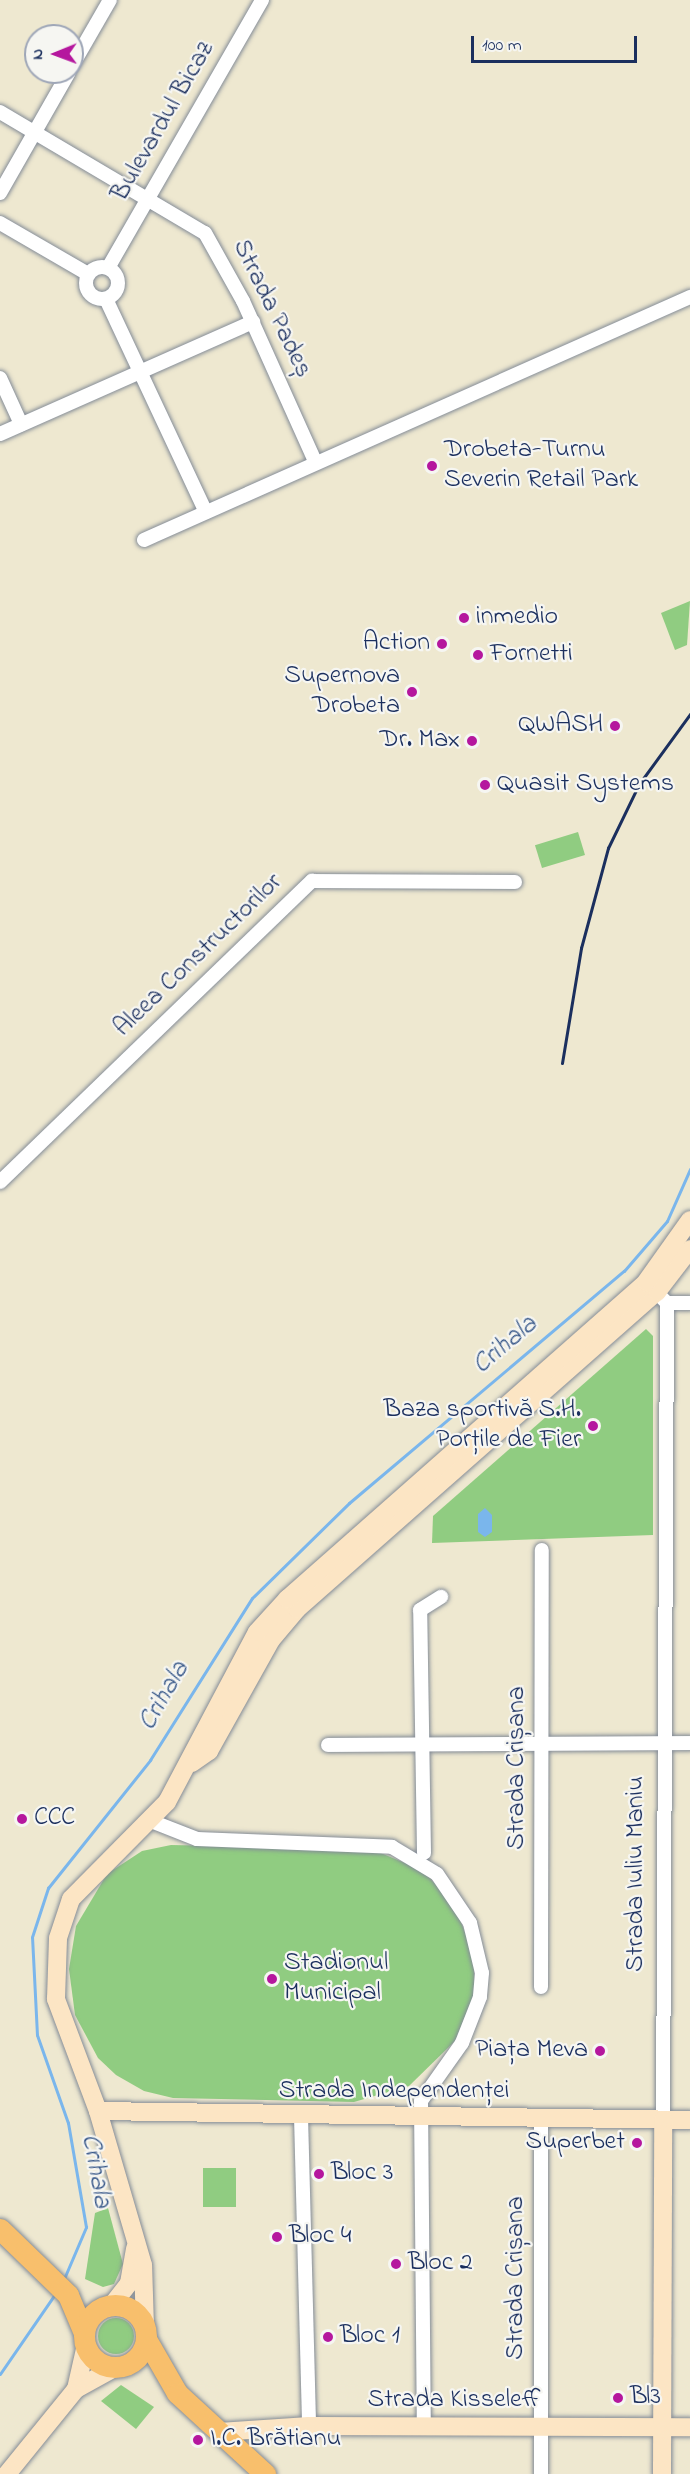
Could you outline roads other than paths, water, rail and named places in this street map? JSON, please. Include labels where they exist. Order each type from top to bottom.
[{"type":"main road","points":[[657,1292],[690,1220]]},
{"type":"main road","points":[[7,2474],[76,2389],[139,2355],[145,2333],[145,2272],[135,2247],[98,2111],[56,1999],[58,1938],[84,1880],[151,1821],[192,1763],[196,1743],[258,1632],[287,1599],[657,1292],[690,1249]]},
{"type":"main road","name":"Strada Independenței","points":[[98,2111],[301,2116],[690,2120]]},
{"type":"main road","name":"Strada Iuliu Maniu","points":[[662,2474],[663,2120]]},
{"type":"main road","points":[[0,2229],[68,2295],[85,2339],[97,2361],[121,2366],[177,2393],[265,2474]]},
{"type":"main road","points":[[76,2389],[92,2315],[110,2305],[129,2283],[135,2247]]},
{"type":"main road","points":[[68,2295],[133,2310],[177,2393]]},
{"type":"main road","name":"Strada Kisseleff","points":[[219,2432],[309,2426],[690,2427]]},
{"type":"street","points":[[84,45],[110,0]]},
{"type":"street","name":"Bulevardul Bicaz","points":[[108,268],[262,0]]},
{"type":"street","points":[[0,193],[62,84]]},
{"type":"street","name":"Strada Padeș","points":[[0,112],[195,225],[215,245],[253,322],[315,461]]},
{"type":"street","points":[[0,223],[88,274],[108,268],[118,284],[106,299]]},
{"type":"street","points":[[88,274],[90,295],[106,299]]},
{"type":"street","points":[[144,540],[315,461],[690,297]]},
{"type":"street","points":[[106,299],[206,512]]},
{"type":"street","points":[[0,434],[253,322]]},
{"type":"street","points":[[0,378],[21,424]]},
{"type":"street","name":"Aleea Constructorilor","points":[[0,1182],[312,881],[515,882]]},
{"type":"street","points":[[657,1292],[690,1303]]},
{"type":"street","name":"Strada Iuliu Maniu","points":[[657,1292],[663,1743],[663,2120]]},
{"type":"street","name":"Strada Crișana","points":[[541,1987],[542,1550]]},
{"type":"street","points":[[424,1853],[420,1610],[441,1597]]},
{"type":"street","points":[[328,1745],[690,1743]]},
{"type":"street","points":[[151,1821],[197,1839],[392,1847],[437,1874],[470,1923],[482,1973],[480,1997],[462,2043],[425,2089],[421,2117],[424,2426]]},
{"type":"street","points":[[301,2116],[309,2426]]},
{"type":"street","name":"Strada Crișana","points":[[541,2474],[542,2118]]},
{"type":"water","points":[[485,1508],[492,1515],[492,1532],[485,1537],[478,1532],[478,1514]]},
{"type":"waterway","name":"Crihala","points":[[63,2281],[86,2227],[68,2123],[37,2035],[32,1937],[48,1888],[150,1760],[252,1598],[349,1503],[624,1271],[667,1221],[690,1169]]},
{"type":"waterway","name":"Crihala","points":[[0,2374],[55,2294]]},
{"type":"railway","points":[[562,1063],[581,948],[608,848],[639,784],[690,714]]},
{"type":"place","name":"Drobeta-Turnu Severin Retail Park","points":[[432,466]]},
{"type":"place","name":"inmedio","points":[[464,618]]},
{"type":"place","name":"Action","points":[[442,644]]},
{"type":"place","name":"Fornetti","points":[[478,655]]},
{"type":"place","name":"Supernova Drobeta","points":[[412,692]]},
{"type":"place","name":"QWASH","points":[[615,726]]},
{"type":"place","name":"Dr. Max","points":[[472,741]]},
{"type":"place","name":"Quasit Systems","points":[[485,785]]},
{"type":"place","name":"Baza sportivă S.H. Porțile de Fier","points":[[593,1426]]},
{"type":"place","name":"CCC","points":[[22,1819]]},
{"type":"place","name":"Stadionul Municipal","points":[[272,1979]]},
{"type":"place","name":"Piața Meva","points":[[600,2051]]},
{"type":"place","name":"Superbet","points":[[637,2143]]},
{"type":"place","name":"Bloc 3","points":[[319,2174]]},
{"type":"place","name":"Bloc 4","points":[[277,2237]]},
{"type":"place","name":"Bloc 2","points":[[396,2264]]},
{"type":"place","name":"Bloc 1","points":[[328,2337]]},
{"type":"place","name":"Bl3","points":[[618,2398]]},
{"type":"place","name":"I.C. Brătianu","points":[[198,2440]]}]
